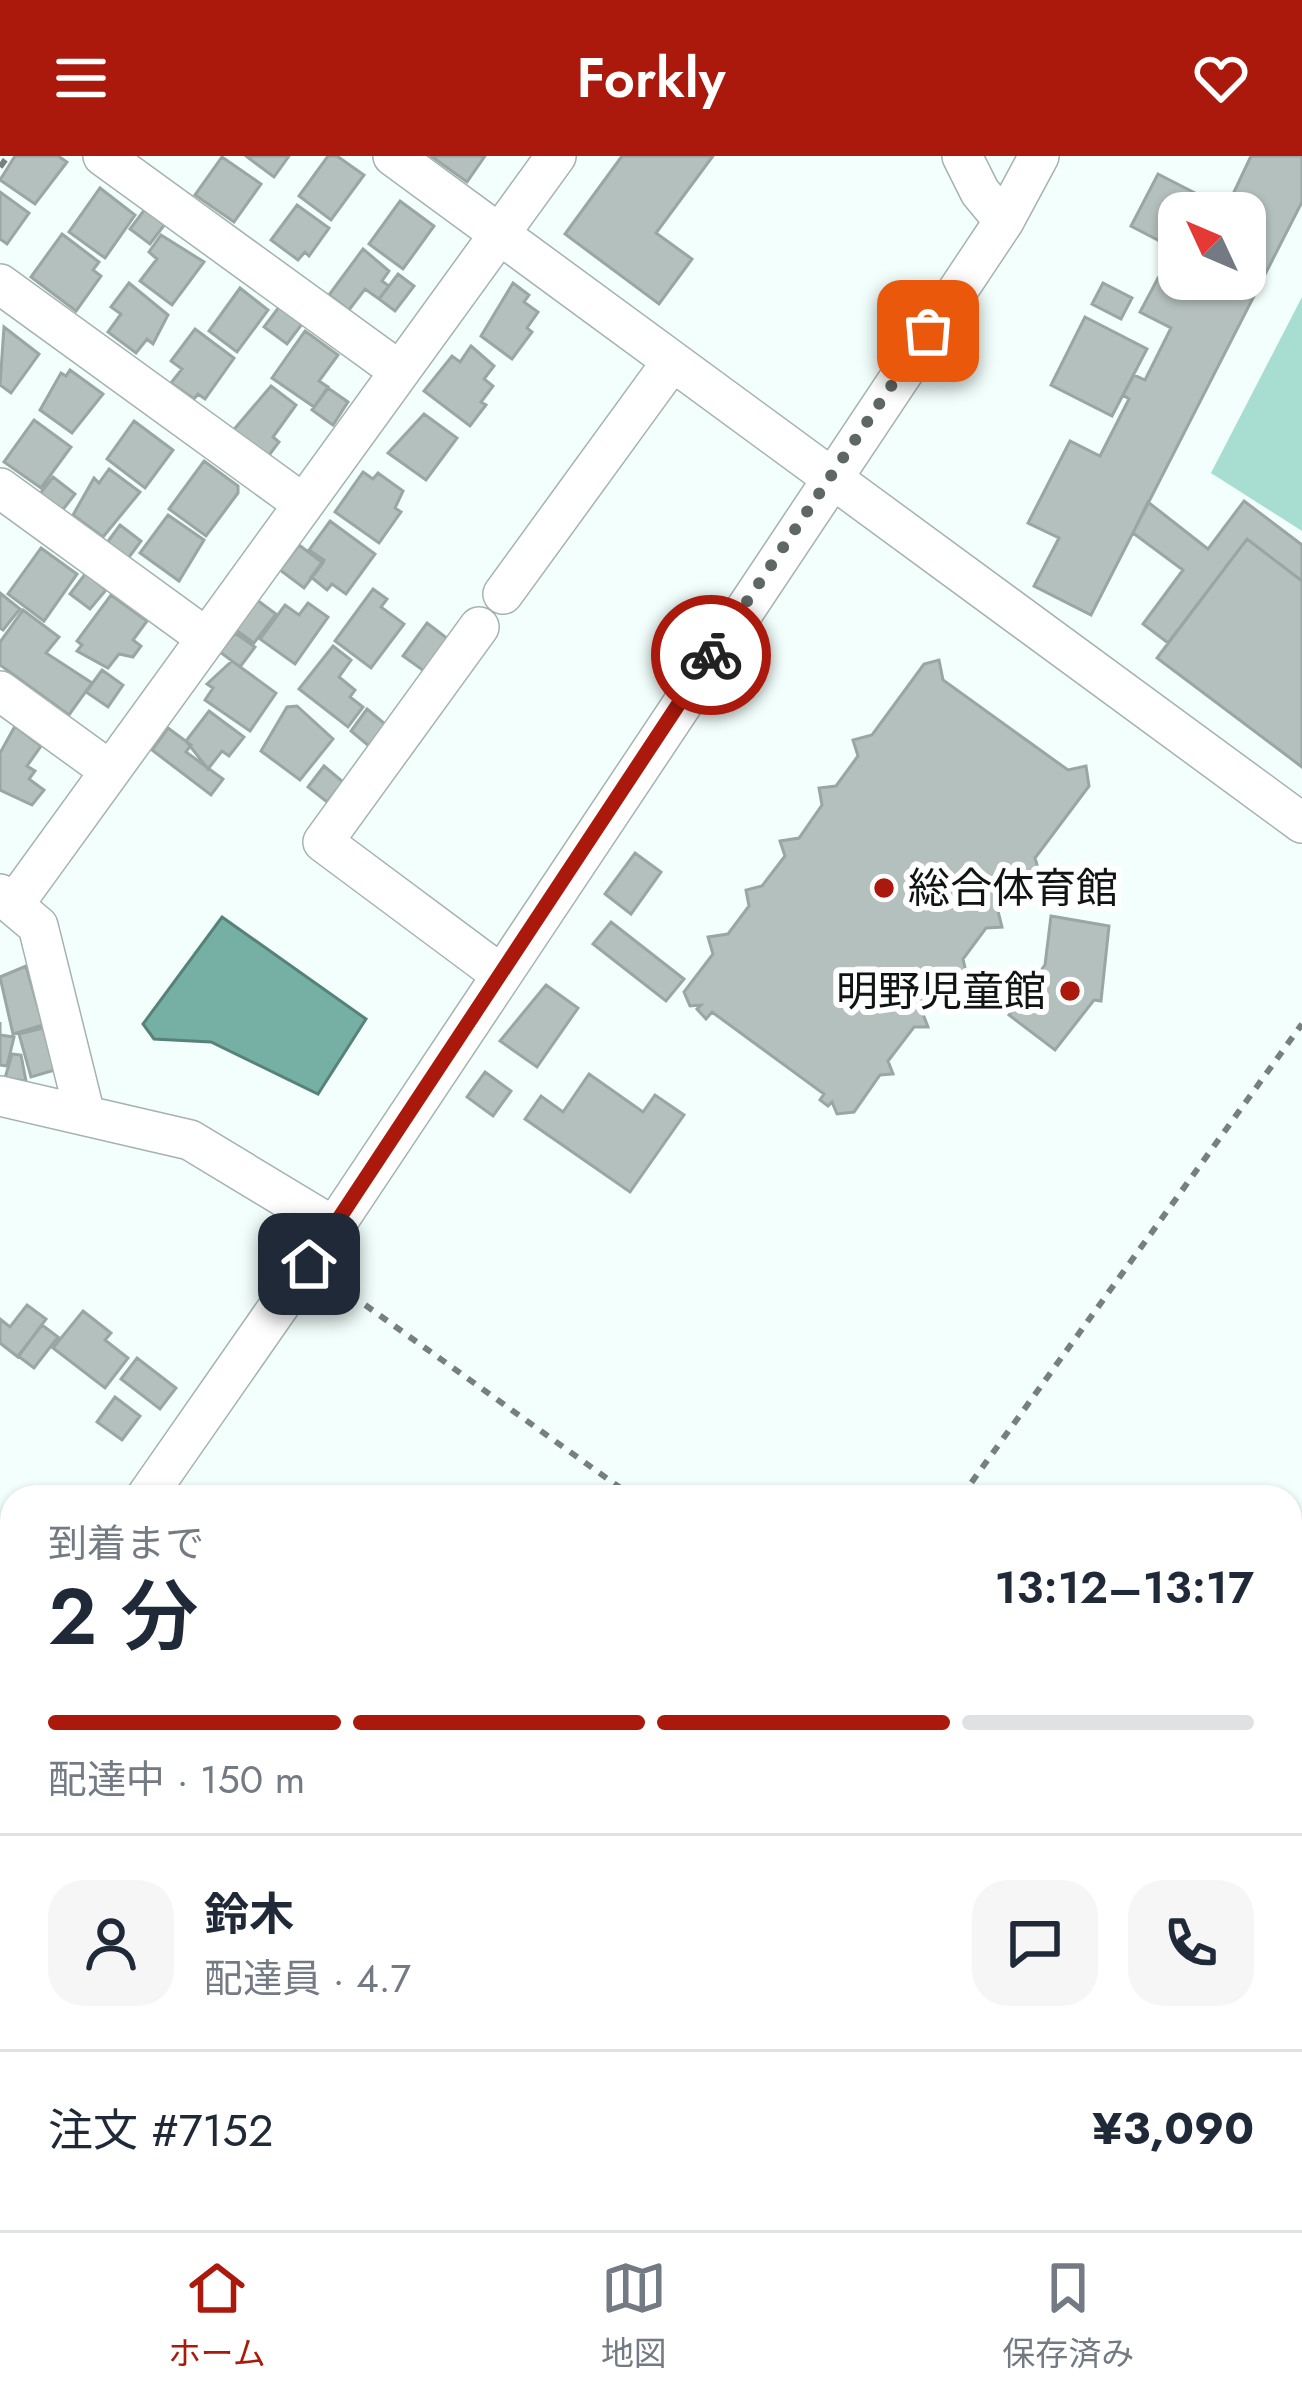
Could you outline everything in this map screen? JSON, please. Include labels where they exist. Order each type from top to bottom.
[{"type":"street","points":[[103,156],[398,370]]},
{"type":"street","points":[[392,156],[1302,823]]},
{"type":"street","points":[[85,1115],[38,926],[7,899],[109,770],[556,156]]},
{"type":"street","points":[[962,156],[980,192],[1004,220]]},
{"type":"street","points":[[154,1485],[334,1228],[828,478],[1004,220],[1040,156]]},
{"type":"street","points":[[0,284],[302,503]]},
{"type":"street","points":[[503,594],[671,362]]},
{"type":"street","points":[[0,488],[205,637]]},
{"type":"street","points":[[479,627],[323,842],[499,974]]},
{"type":"street","points":[[0,691],[109,770]]},
{"type":"street","points":[[0,1096],[202,1145],[334,1228]]},
{"type":"path","points":[[0,167],[8,156]]},
{"type":"path","points":[[970,1485],[1302,1024]]},
{"type":"path","points":[[309,1264],[616,1485]]},
{"type":"shaded area","points":[[1302,297],[1302,531],[1211,473]]},
{"type":"shaded area","points":[[222,917],[366,1019],[318,1094],[211,1042],[154,1039],[143,1024]]},
{"type":"building","points":[[15,156],[58,156],[67,162],[35,204],[0,180]]},
{"type":"building","points":[[246,156],[289,156],[274,177]]},
{"type":"building","points":[[328,156],[337,156],[364,175],[331,220],[299,196]]},
{"type":"building","points":[[431,156],[485,156],[467,182]]},
{"type":"building","points":[[622,156],[713,156],[656,233],[692,259],[659,304],[565,234]]},
{"type":"building","points":[[1251,156],[1302,156],[1302,202],[1266,272],[1266,192],[1234,192]]},
{"type":"building","points":[[222,157],[261,184],[234,222],[195,195]]},
{"type":"building","points":[[1158,174],[1193,192],[1158,192],[1158,240],[1131,226]]},
{"type":"building","points":[[100,188],[135,215],[105,258],[69,232]]},
{"type":"building","points":[[0,192],[29,213],[7,244],[0,239]]},
{"type":"building","points":[[400,201],[434,226],[403,269],[369,244]]},
{"type":"building","points":[[297,205],[329,228],[309,256],[305,252],[298,260],[271,240]]},
{"type":"building","points":[[145,209],[165,224],[150,244],[130,229]]},
{"type":"building","points":[[62,234],[99,262],[93,270],[101,276],[76,311],[31,277]]},
{"type":"building","points":[[161,235],[204,262],[172,305],[140,281],[157,259],[149,252]]},
{"type":"building","points":[[363,249],[389,271],[382,281],[389,286],[379,299],[365,289],[349,310],[329,295]]},
{"type":"building","points":[[398,274],[414,286],[395,311],[379,299]]},
{"type":"building","points":[[1158,278],[1158,300],[1252,300],[1091,615],[1034,586],[1059,538],[1028,523],[1070,441],[1100,456],[1129,399],[1123,395],[1134,375],[1145,380],[1171,328],[1140,312]]},
{"type":"building","points":[[129,283],[168,315],[153,344],[147,339],[136,353],[108,332],[121,314],[111,307]]},
{"type":"building","points":[[513,283],[529,295],[524,302],[538,312],[527,328],[532,332],[512,359],[481,336]]},
{"type":"building","points":[[1103,283],[1132,298],[1121,319],[1092,304]]},
{"type":"building","points":[[240,288],[268,310],[237,352],[209,331]]},
{"type":"building","points":[[279,307],[302,324],[287,344],[264,327]]},
{"type":"building","points":[[1085,317],[1147,349],[1112,416],[1051,385]]},
{"type":"building","points":[[4,327],[39,354],[11,393],[0,385]]},
{"type":"building","points":[[195,329],[234,358],[205,399],[198,394],[194,399],[171,383],[182,369],[171,361]]},
{"type":"building","points":[[305,331],[338,355],[319,381],[328,387],[314,407],[272,378]]},
{"type":"building","points":[[471,346],[494,366],[484,379],[493,386],[481,402],[486,405],[470,426],[424,391],[452,356],[460,362]]},
{"type":"building","points":[[70,370],[103,394],[72,433],[40,410],[61,373],[66,376]]},
{"type":"building","points":[[271,386],[296,405],[273,437],[279,442],[267,458],[231,433]]},
{"type":"building","points":[[328,388],[348,402],[333,425],[312,410]]},
{"type":"building","points":[[424,414],[457,438],[426,480],[388,453]]},
{"type":"building","points":[[34,420],[71,447],[41,488],[4,462]]},
{"type":"building","points":[[134,421],[173,450],[145,488],[107,459]]},
{"type":"building","points":[[204,461],[238,486],[238,493],[206,536],[169,509]]},
{"type":"building","points":[[109,469],[140,492],[103,537],[73,515],[94,478],[99,483]]},
{"type":"building","points":[[363,472],[373,479],[378,473],[403,491],[395,508],[401,512],[379,543],[335,512]]},
{"type":"building","points":[[53,477],[75,494],[61,512],[39,495]]},
{"type":"building","points":[[1244,501],[1302,545],[1302,581],[1247,539],[1168,643],[1143,624],[1183,570],[1133,533],[1148,502],[1208,549]]},
{"type":"building","points":[[168,515],[204,540],[179,581],[140,553]]},
{"type":"building","points":[[330,521],[375,554],[346,594],[332,584],[327,590],[311,577],[324,560],[309,550]]},
{"type":"building","points":[[120,525],[141,541],[127,560],[106,544]]},
{"type":"building","points":[[1247,539],[1302,581],[1302,767],[1157,658]]},
{"type":"building","points":[[299,545],[323,563],[304,588],[280,570]]},
{"type":"building","points":[[41,548],[77,574],[44,621],[8,594]]},
{"type":"building","points":[[86,573],[106,590],[90,609],[70,594]]},
{"type":"building","points":[[373,589],[387,599],[381,607],[404,624],[371,668],[335,641]]},
{"type":"building","points":[[0,593],[20,609],[3,630],[0,628]]},
{"type":"building","points":[[111,595],[147,621],[133,640],[141,646],[133,657],[119,654],[108,668],[77,651],[82,645],[77,641]]},
{"type":"building","points":[[257,600],[276,614],[254,643],[236,630]]},
{"type":"building","points":[[308,603],[328,617],[295,664],[260,639],[285,605],[299,615]]},
{"type":"building","points":[[23,610],[59,637],[46,653],[92,683],[69,715],[0,665],[0,642]]},
{"type":"building","points":[[427,623],[448,639],[424,671],[403,656]]},
{"type":"building","points":[[235,633],[255,647],[240,667],[220,652]]},
{"type":"building","points":[[333,646],[351,660],[339,677],[355,690],[350,697],[363,707],[348,727],[299,689]]},
{"type":"building","name":"総合体育館","points":[[939,660],[943,680],[1068,770],[1086,766],[1089,786],[1035,858],[1040,875],[1022,877],[998,911],[1002,927],[986,928],[963,959],[967,976],[951,977],[923,1014],[928,1027],[914,1027],[888,1061],[893,1074],[880,1075],[854,1112],[837,1114],[832,1102],[828,1106],[820,1100],[824,1094],[712,1012],[706,1019],[697,1009],[701,1005],[690,1006],[684,992],[713,954],[708,937],[728,934],[749,906],[746,890],[762,886],[785,856],[780,841],[799,838],[822,805],[819,788],[836,786],[858,756],[853,740],[872,735],[924,664]]},
{"type":"building","points":[[232,661],[276,693],[250,731],[205,700],[213,688],[207,684]]},
{"type":"building","points":[[102,670],[123,685],[108,707],[86,692]]},
{"type":"building","points":[[297,706],[333,739],[300,780],[261,751],[287,707]]},
{"type":"building","points":[[367,709],[385,724],[369,746],[351,731]]},
{"type":"building","points":[[209,711],[244,737],[229,756],[222,751],[208,769],[186,741]]},
{"type":"building","points":[[15,726],[41,746],[27,766],[35,771],[29,779],[44,790],[32,805],[0,790],[0,753]]},
{"type":"building","points":[[168,728],[191,745],[186,752],[223,779],[211,795],[152,750]]},
{"type":"building","points":[[324,766],[343,782],[327,802],[308,787]]},
{"type":"building","points":[[635,853],[661,872],[631,914],[605,894]]},
{"type":"building","points":[[1051,916],[1109,926],[1101,1001],[1094,1000],[1055,1050],[1009,1015],[1045,965]]},
{"type":"building","points":[[611,922],[684,979],[666,1001],[593,944]]},
{"type":"building","points":[[26,966],[43,1025],[13,1034],[0,977]]},
{"type":"building","points":[[546,985],[578,1008],[537,1067],[500,1041]]},
{"type":"building","points":[[43,1028],[55,1070],[31,1077],[19,1034]]},
{"type":"building","points":[[0,1035],[14,1037],[7,1066],[0,1065]]},
{"type":"building","points":[[12,1054],[21,1055],[26,1081],[5,1078]]},
{"type":"building","points":[[485,1072],[511,1091],[493,1116],[467,1097]]},
{"type":"building","points":[[589,1074],[643,1112],[655,1095],[684,1115],[630,1192],[525,1119],[541,1096],[563,1112]]},
{"type":"building","points":[[27,1305],[46,1319],[18,1357],[0,1343],[0,1319],[10,1327]]},
{"type":"building","points":[[83,1311],[111,1333],[105,1340],[128,1358],[105,1388],[53,1348]]},
{"type":"building","points":[[42,1325],[58,1337],[34,1368],[18,1356]]},
{"type":"building","points":[[137,1358],[176,1388],[160,1409],[121,1379]]},
{"type":"building","points":[[115,1397],[140,1416],[122,1440],[97,1422]]},
{"type":"way so far","points":[[711,655],[928,331]]},
{"type":"place","name":"総合体育館","points":[[884,888]]},
{"type":"place","name":"明野児童館","points":[[1070,991]]},
{"type":"route","points":[[309,1264],[711,655]]}]
